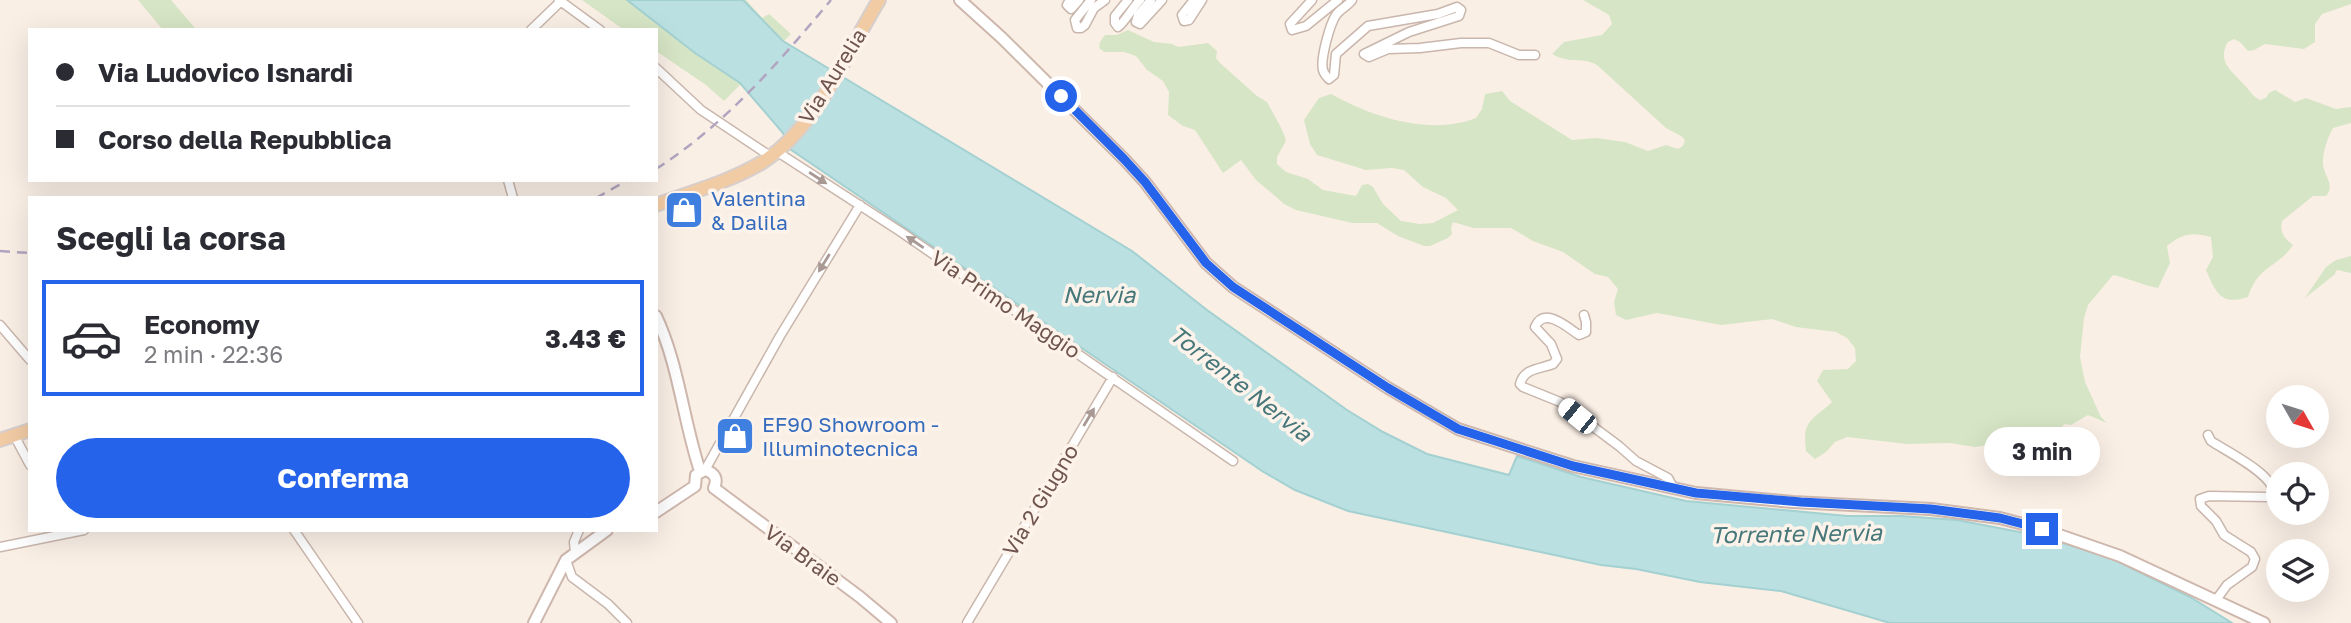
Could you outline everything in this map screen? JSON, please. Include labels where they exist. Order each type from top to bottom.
[{"type":"main road","name":"Via Aurelia","points":[[658,204],[734,176],[775,152],[812,112],[879,0]]},
{"type":"main road","points":[[960,0],[1002,38],[1145,182],[1206,263],[1233,287],[1388,388],[1458,429],[1573,466],[1674,489],[1717,496],[1931,509],[2000,518],[2042,529],[2120,556],[2264,623]]},
{"type":"main road","points":[[658,320],[666,337],[689,438],[703,470]]},
{"type":"main road","points":[[0,440],[25,434]]},
{"type":"main road","points":[[703,470],[716,476],[717,483],[714,488],[704,493],[695,486],[696,475],[703,470]]},
{"type":"main road","points":[[658,511],[695,486]]},
{"type":"main road","name":"Via Braie","points":[[714,488],[891,623]]},
{"type":"main road","points":[[534,623],[571,556],[604,532]]},
{"type":"street","points":[[1070,0],[1067,5],[1071,9],[1079,0]]},
{"type":"street","points":[[1091,0],[1075,20],[1077,27],[1086,25],[1094,8],[1105,0]]},
{"type":"street","points":[[1128,0],[1115,16],[1118,27],[1140,0]]},
{"type":"street","points":[[1152,0],[1138,15],[1136,22],[1144,22],[1162,0]]},
{"type":"street","points":[[1194,0],[1182,15],[1184,21],[1189,20],[1202,0]]},
{"type":"street","points":[[1312,0],[1290,24],[1292,30],[1306,26],[1338,0]]},
{"type":"street","points":[[1352,0],[1336,14],[1330,28],[1322,63],[1329,79],[1334,75],[1336,54],[1368,26],[1438,14],[1457,7],[1461,10],[1458,16],[1409,32],[1364,54],[1369,57],[1395,48],[1489,43],[1519,55],[1535,55]]},
{"type":"street","points":[[533,28],[560,1],[597,28]]},
{"type":"street","name":"Via Primo Maggio","points":[[658,70],[701,110],[860,205],[1233,461]]},
{"type":"street","points":[[703,470],[860,205]]},
{"type":"street","points":[[1584,315],[1586,332],[1579,335],[1554,319],[1542,318],[1537,321],[1535,327],[1551,344],[1556,359],[1553,364],[1536,368],[1525,375],[1520,384],[1560,402],[1636,461],[1668,478],[1674,489]]},
{"type":"street","points":[[0,325],[28,358]]},
{"type":"street","name":"Via 2 Giugno","points":[[967,623],[1113,377]]},
{"type":"street","points":[[25,434],[28,453]]},
{"type":"street","points":[[2208,435],[2211,442],[2270,480],[2274,488],[2273,494],[2268,497],[2209,496],[2200,499],[2202,506],[2224,535],[2252,552],[2255,559],[2252,567],[2227,585],[2216,600]]},
{"type":"street","points":[[0,547],[67,532]]},
{"type":"street","points":[[295,532],[358,623]]},
{"type":"street","points":[[578,532],[571,556],[572,577],[608,604],[627,623]]},
{"type":"green space","points":[[138,0],[171,0],[195,28],[161,28]]},
{"type":"green space","points":[[582,0],[746,0],[762,18],[769,14],[791,34],[724,101],[706,85],[658,52],[658,28],[621,28]]},
{"type":"green space","points":[[1583,0],[2351,0],[2351,4],[2322,14],[2315,24],[2315,42],[2304,49],[2265,44],[2248,51],[2234,39],[2228,42],[2224,56],[2233,73],[2260,100],[2275,90],[2295,102],[2306,98],[2336,109],[2351,107],[2351,123],[2333,128],[2326,145],[2323,163],[2329,192],[2326,196],[2313,196],[2282,221],[2283,235],[2293,245],[2257,279],[2248,297],[2231,300],[2217,291],[2206,270],[2213,257],[2211,237],[2204,235],[2183,236],[2167,246],[2170,263],[2158,288],[2113,275],[2088,305],[2080,357],[2085,382],[2101,417],[2107,423],[2088,415],[2071,425],[2064,424],[2058,434],[2056,450],[2044,463],[2041,443],[2033,433],[2024,430],[2005,436],[1995,444],[1975,447],[1950,443],[1907,444],[1847,437],[1835,442],[1815,459],[1806,451],[1807,426],[1832,402],[1817,381],[1823,370],[1848,369],[1856,361],[1855,348],[1847,338],[1836,332],[1796,327],[1772,319],[1721,325],[1657,313],[1626,320],[1616,315],[1614,302],[1618,289],[1608,277],[1595,274],[1563,252],[1533,241],[1511,228],[1473,228],[1453,222],[1452,234],[1448,238],[1424,246],[1398,236],[1377,223],[1352,223],[1296,210],[1284,204],[1256,180],[1241,160],[1223,173],[1195,130],[1183,126],[1168,115],[1169,92],[1163,81],[1147,70],[1136,56],[1124,52],[1104,52],[1099,48],[1105,35],[1117,35],[1128,30],[1154,42],[1178,47],[1208,43],[1217,51],[1216,58],[1220,63],[1267,102],[1286,141],[1277,157],[1277,164],[1286,172],[1308,179],[1323,190],[1356,196],[1362,185],[1368,184],[1373,187],[1383,204],[1401,221],[1433,223],[1458,210],[1446,198],[1423,187],[1404,170],[1366,170],[1317,155],[1310,144],[1304,120],[1319,98],[1331,94],[1364,110],[1402,121],[1440,125],[1458,123],[1476,118],[1482,109],[1485,94],[1502,91],[1510,101],[1572,140],[1596,138],[1625,142],[1648,151],[1666,145],[1678,149],[1683,146],[1685,140],[1681,136],[1666,128],[1597,65],[1552,54],[1564,42],[1602,35],[1612,24],[1609,15]]},
{"type":"green space","points":[[2351,256],[2351,273],[2337,270],[2305,298],[2326,267],[2336,260]]},
{"type":"water","name":"Nervia","points":[[627,0],[743,0],[783,41],[1132,251],[1207,310],[1347,410],[1427,454],[1509,475],[1517,456],[1581,477],[1686,501],[1847,516],[1957,520],[2040,536],[2111,558],[2192,598],[2232,623],[1890,623],[1781,591],[1700,582],[1601,565],[1348,511],[1295,490],[1262,471],[790,149],[783,133],[740,83],[695,53]]},
{"type":"railway","points":[[658,168],[705,132],[750,91],[831,0]]},
{"type":"railway","points":[[600,196],[624,182]]},
{"type":"railway","points":[[0,251],[28,253]]},
{"type":"place","name":"Valentina & Dalila","points":[[684,210]]},
{"type":"place","name":"EF90 Showroom - Illuminotecnica","points":[[735,436]]},
{"type":"route","points":[[1061,96],[1145,182],[1206,263],[1233,287],[1388,388],[1458,429],[1573,466],[1696,493],[1931,509],[2000,518],[2042,529]]},
{"type":"water label","name":"Torrente Nervia","points":[[1241,383]]},
{"type":"water label","name":"Torrente Nervia","points":[[1796,533]]}]
